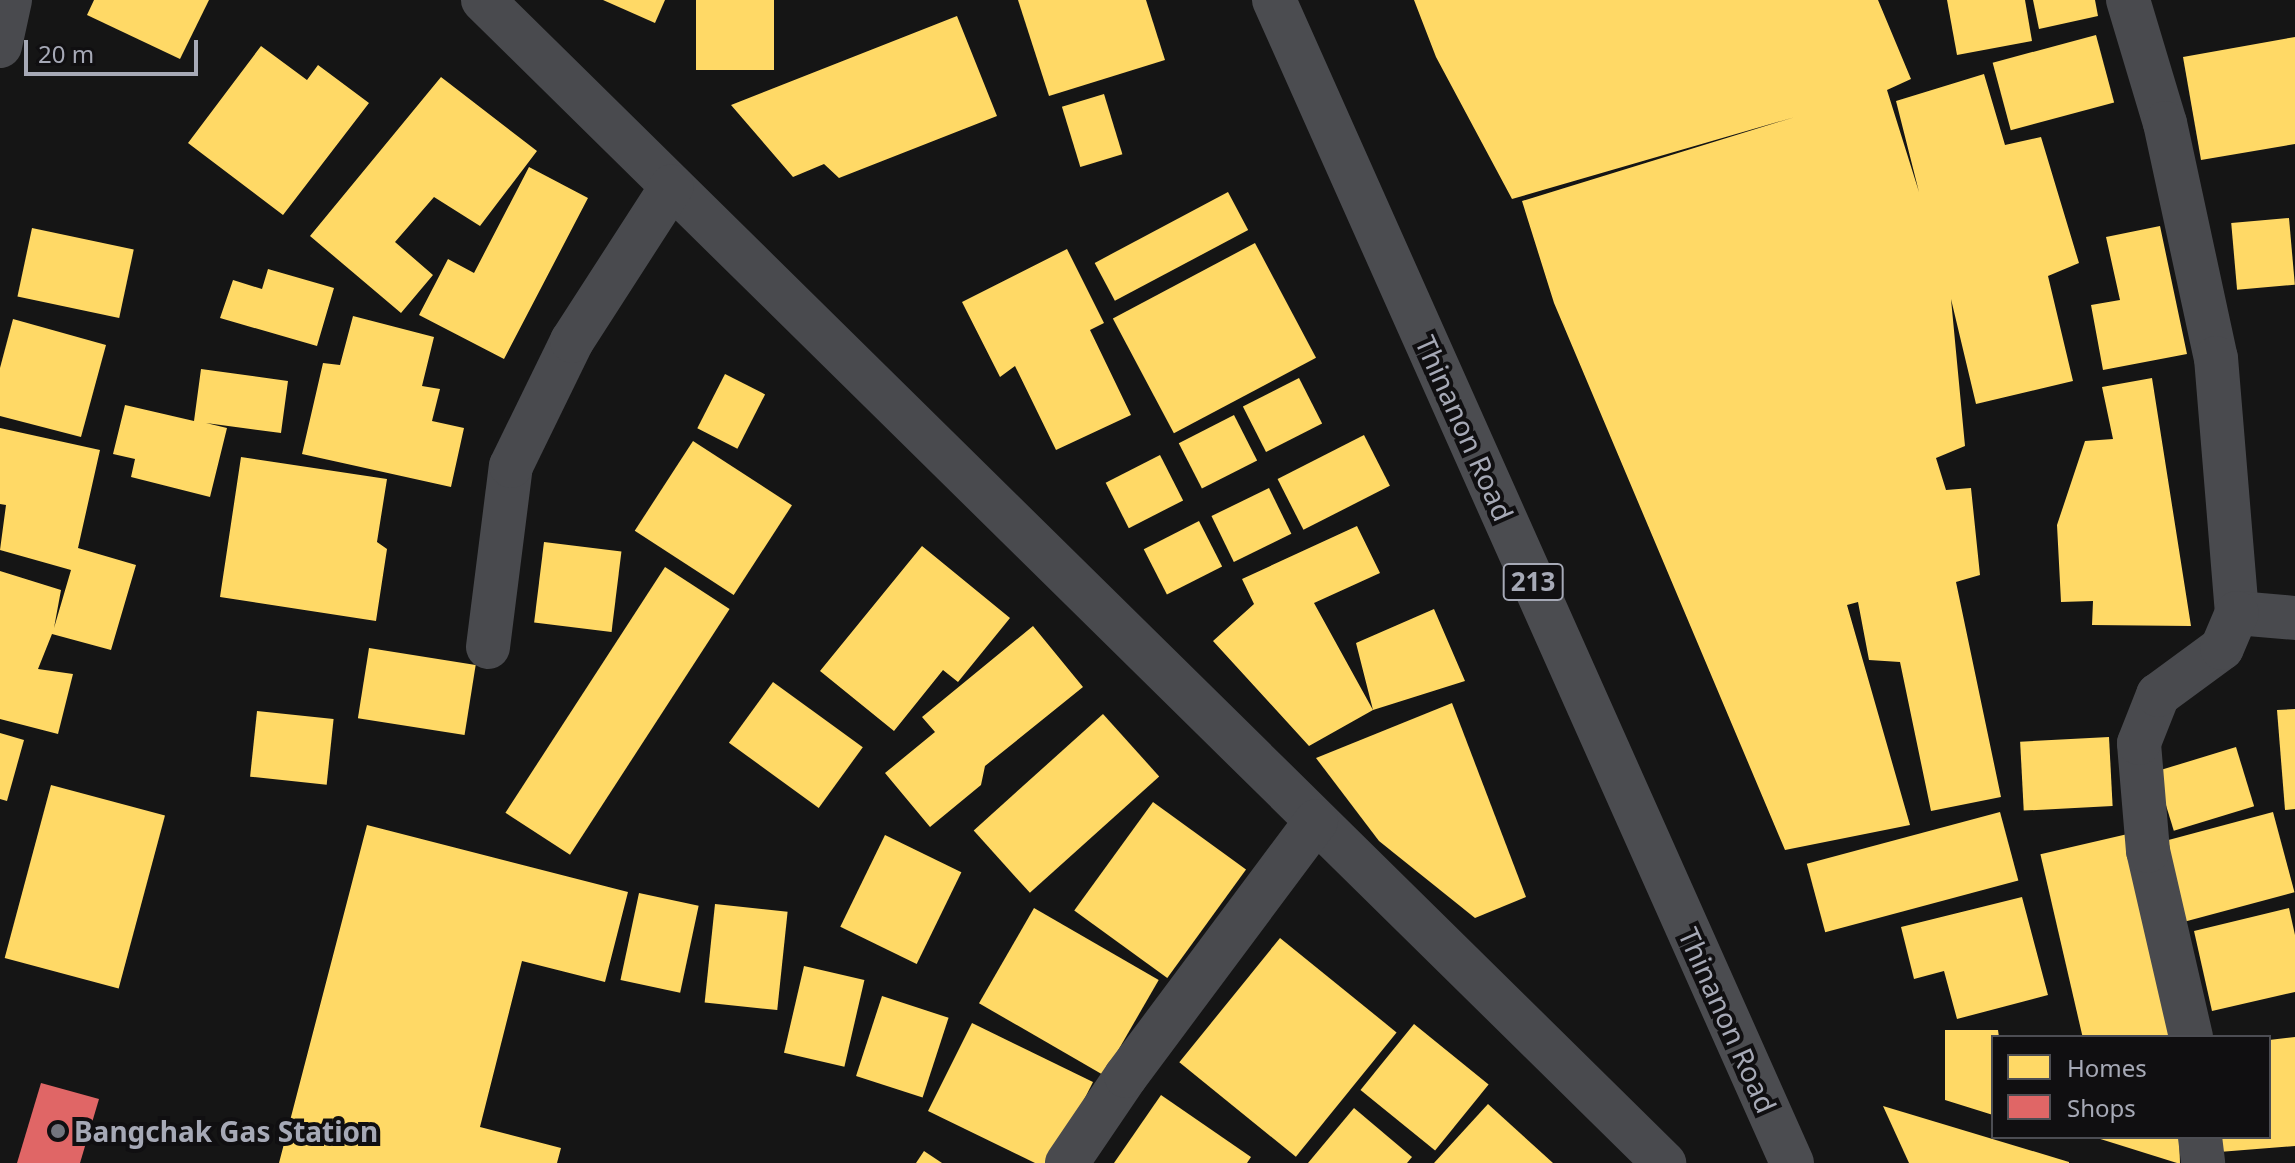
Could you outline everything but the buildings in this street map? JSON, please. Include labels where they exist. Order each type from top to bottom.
[{"type":"main road","name":"Thinanon Road","points":[[1274,0],[1792,1163]]},
{"type":"street","points":[[0,46],[10,0]]},
{"type":"street","points":[[483,0],[1664,1163]]},
{"type":"street","points":[[2128,0],[2165,123],[2216,358],[2237,613],[2222,648],[2158,695],[2139,743],[2148,851],[2191,1035]]},
{"type":"street","points":[[488,647],[511,466],[572,341],[672,186]]},
{"type":"street","points":[[2237,613],[2295,618]]},
{"type":"street","points":[[1067,1163],[1126,1076],[1316,821]]},
{"type":"street","points":[[2200,1139],[2203,1163]]},
{"type":"place","name":"Bangchak Gas Station","points":[[58,1131]]}]
